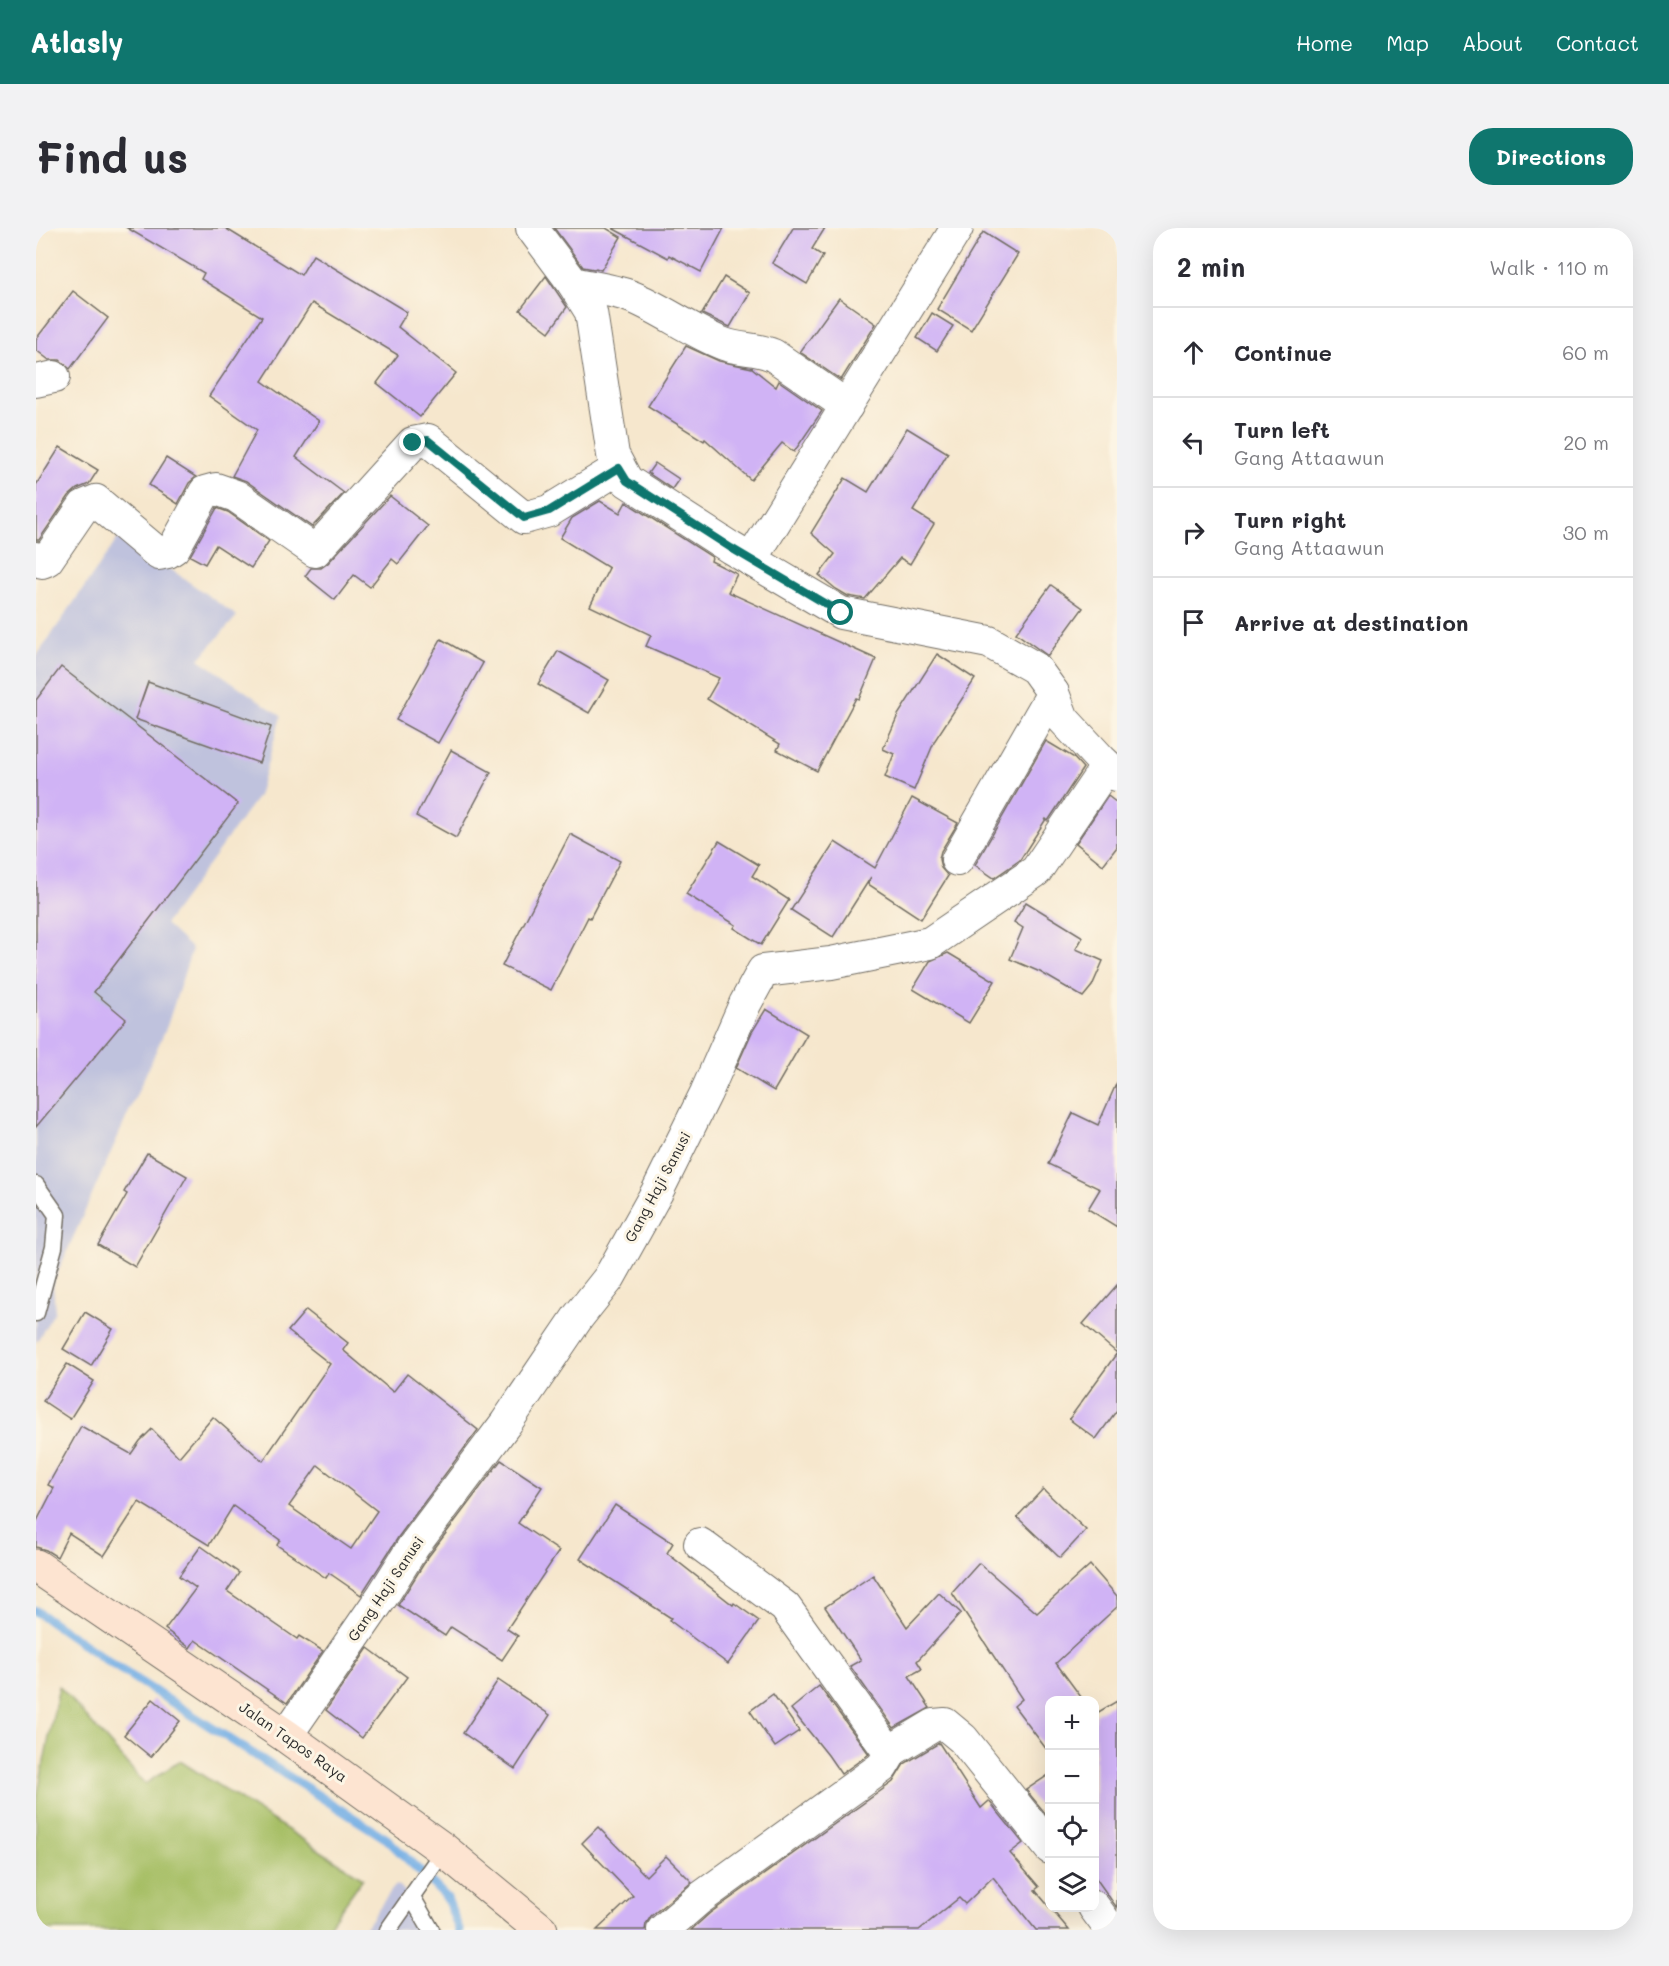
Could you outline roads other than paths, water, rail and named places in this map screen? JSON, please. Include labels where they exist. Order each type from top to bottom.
[{"type":"main road","name":"Jalan Tapos Raya","points":[[36,1566],[286,1736],[541,1930]]},
{"type":"street","points":[[532,228],[573,283],[591,312],[613,455],[627,481],[841,613],[989,642],[1035,668],[1053,693],[1063,719],[1112,770]]},
{"type":"street","points":[[752,560],[957,228]]},
{"type":"street","points":[[573,283],[635,298],[726,345],[763,350],[773,354],[847,406]]},
{"type":"street","points":[[36,558],[42,562],[47,560],[84,506],[96,501],[159,554],[168,552],[174,548],[205,492],[216,489],[236,496],[315,551],[413,443],[428,440],[524,518],[549,511],[619,468]]},
{"type":"street","points":[[957,860],[1053,693]]},
{"type":"street","name":"Gang Haji Sanusi","points":[[286,1736],[383,1595],[413,1546],[506,1423],[578,1317],[609,1278],[657,1192],[706,1093],[745,1004],[763,971],[831,963],[930,943],[1036,871],[1112,770]]},
{"type":"street","points":[[700,1544],[785,1607],[889,1752]]},
{"type":"street","points":[[663,1930],[699,1899],[882,1767],[889,1752],[934,1725],[945,1724],[963,1739],[1045,1842]]},
{"type":"street","points":[[1099,1912],[1112,1930]]},
{"type":"lane","points":[[36,1185],[57,1215],[54,1247],[36,1313]]},
{"type":"lane","points":[[388,1930],[441,1855]]},
{"type":"lane","points":[[414,1893],[431,1930]]},
{"type":"waterway","points":[[36,1611],[115,1666],[387,1839],[447,1898],[459,1930]]}]
